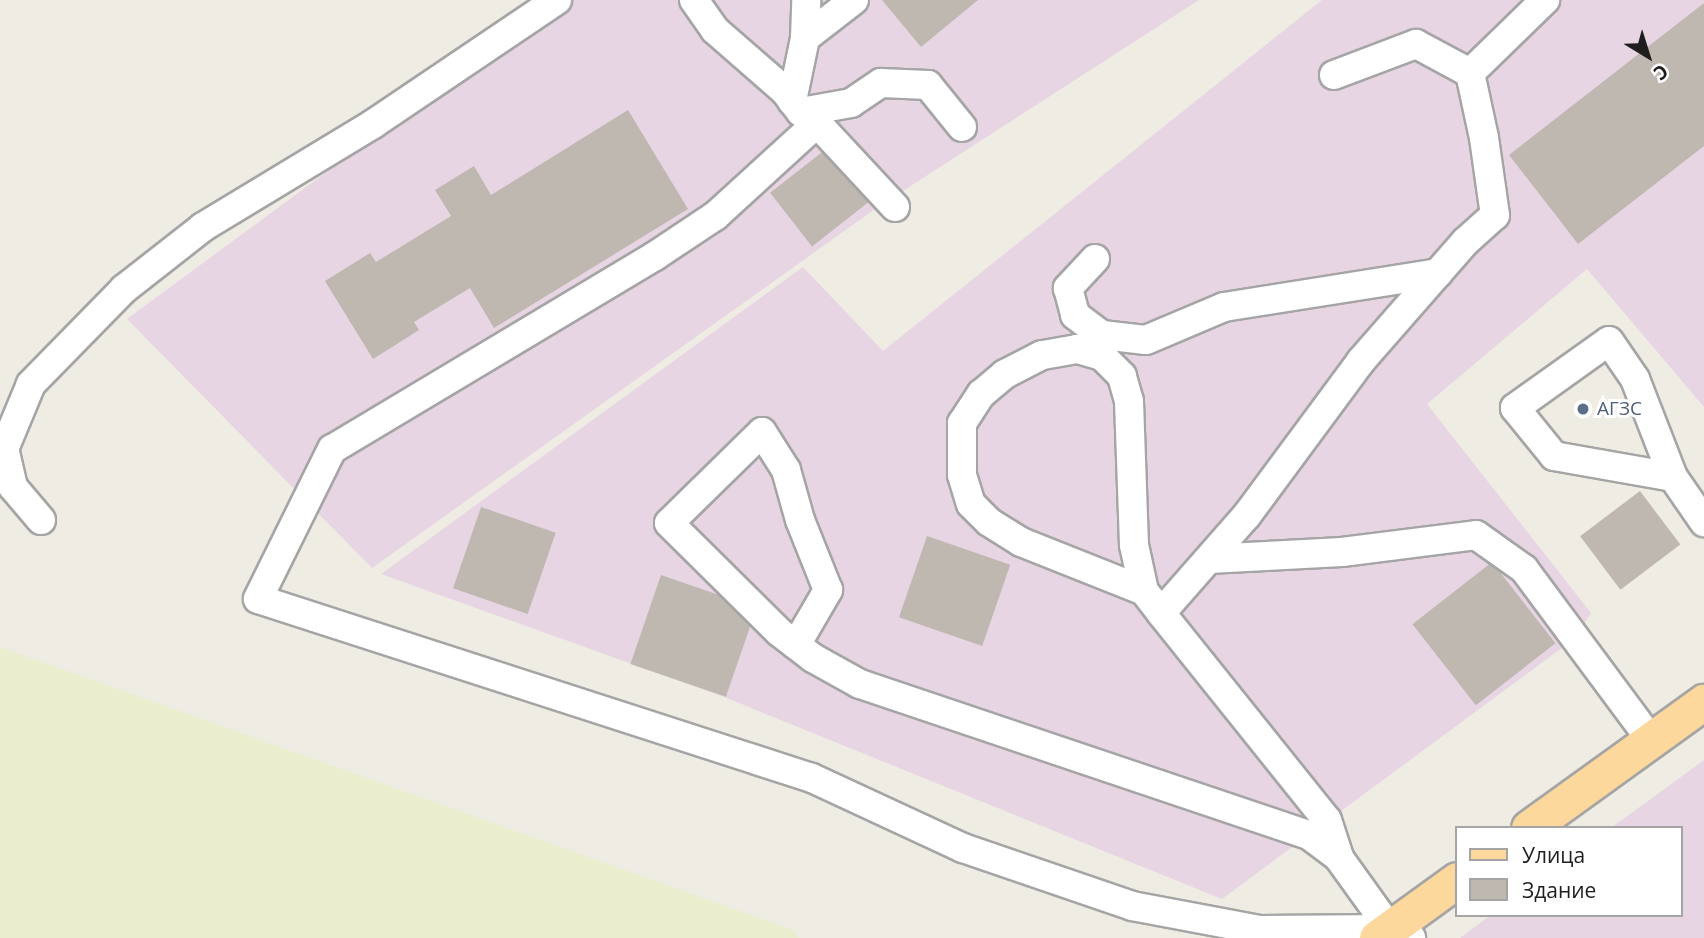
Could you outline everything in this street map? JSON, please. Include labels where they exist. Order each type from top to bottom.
[{"type":"main road","points":[[1532,826],[1704,702]]},
{"type":"main road","points":[[1393,935],[1456,881]]},
{"type":"street","points":[[41,520],[13,487],[4,449],[30,384],[124,289],[203,228],[373,124],[557,0]]},
{"type":"street","points":[[694,0],[715,30],[785,90],[895,207]]},
{"type":"street","points":[[806,0],[803,112],[715,216],[655,256],[332,449],[258,599],[812,778],[963,848],[1132,906],[1260,930],[1393,935]]},
{"type":"street","points":[[805,38],[854,0]]},
{"type":"street","points":[[1470,73],[1545,0]]},
{"type":"street","points":[[1152,602],[1209,559],[1247,515],[1360,360],[1438,273],[1495,215],[1484,138],[1470,73],[1416,44],[1334,75]]},
{"type":"street","points":[[803,112],[851,103],[881,83],[928,85],[962,127]]},
{"type":"street","points":[[1095,259],[1068,288],[1075,315],[1102,346],[1122,376],[1129,401],[1134,545],[1152,602],[1327,820],[1339,858],[1393,935]]},
{"type":"street","points":[[1152,602],[1021,542],[989,522],[971,504],[962,475],[962,423],[981,394],[1005,374],[1042,355],[1146,340],[1224,307],[1438,273]]},
{"type":"street","points":[[1122,376],[1146,340]]},
{"type":"street","points":[[1672,477],[1554,456],[1515,408],[1609,341],[1635,379],[1672,477],[1704,522]]},
{"type":"street","points":[[796,645],[828,590],[800,520],[786,470],[762,432],[669,523],[779,632],[796,645],[860,684],[1308,835],[1339,858]]},
{"type":"street","points":[[1209,559],[1342,552],[1476,535],[1524,569],[1651,740]]},
{"type":"shaded area","points":[[560,0],[1199,0],[875,209],[372,568],[127,319]]},
{"type":"shaded area","points":[[1322,0],[1704,0],[1704,407],[1587,269],[1427,404],[1591,613],[1574,639],[1222,899],[724,697],[381,574],[803,267],[883,351]]},
{"type":"shaded area","points":[[1704,760],[1704,938],[1460,938],[1488,917],[1683,917],[1683,826],[1614,826]]},
{"type":"green space","points":[[0,647],[793,930],[799,938],[0,938]]},
{"type":"building","points":[[882,0],[978,0],[921,47]]},
{"type":"building","points":[[1704,3],[1704,146],[1578,244],[1509,155]]},
{"type":"building","points":[[628,110],[688,209],[494,328],[470,288],[414,322],[419,330],[373,359],[325,281],[370,253],[376,262],[451,216],[435,190],[474,166],[491,195]]},
{"type":"building","points":[[830,146],[872,200],[812,246],[770,193]]},
{"type":"building","points":[[1640,491],[1680,545],[1620,590],[1580,536]]},
{"type":"building","points":[[481,507],[556,533],[528,614],[453,588]]},
{"type":"building","points":[[927,536],[1010,565],[982,646],[899,617]]},
{"type":"building","points":[[1492,562],[1555,643],[1476,705],[1412,624]]},
{"type":"building","points":[[661,575],[756,608],[726,697],[630,664]]},
{"type":"place","name":"АГЗС","points":[[1583,409]]}]
